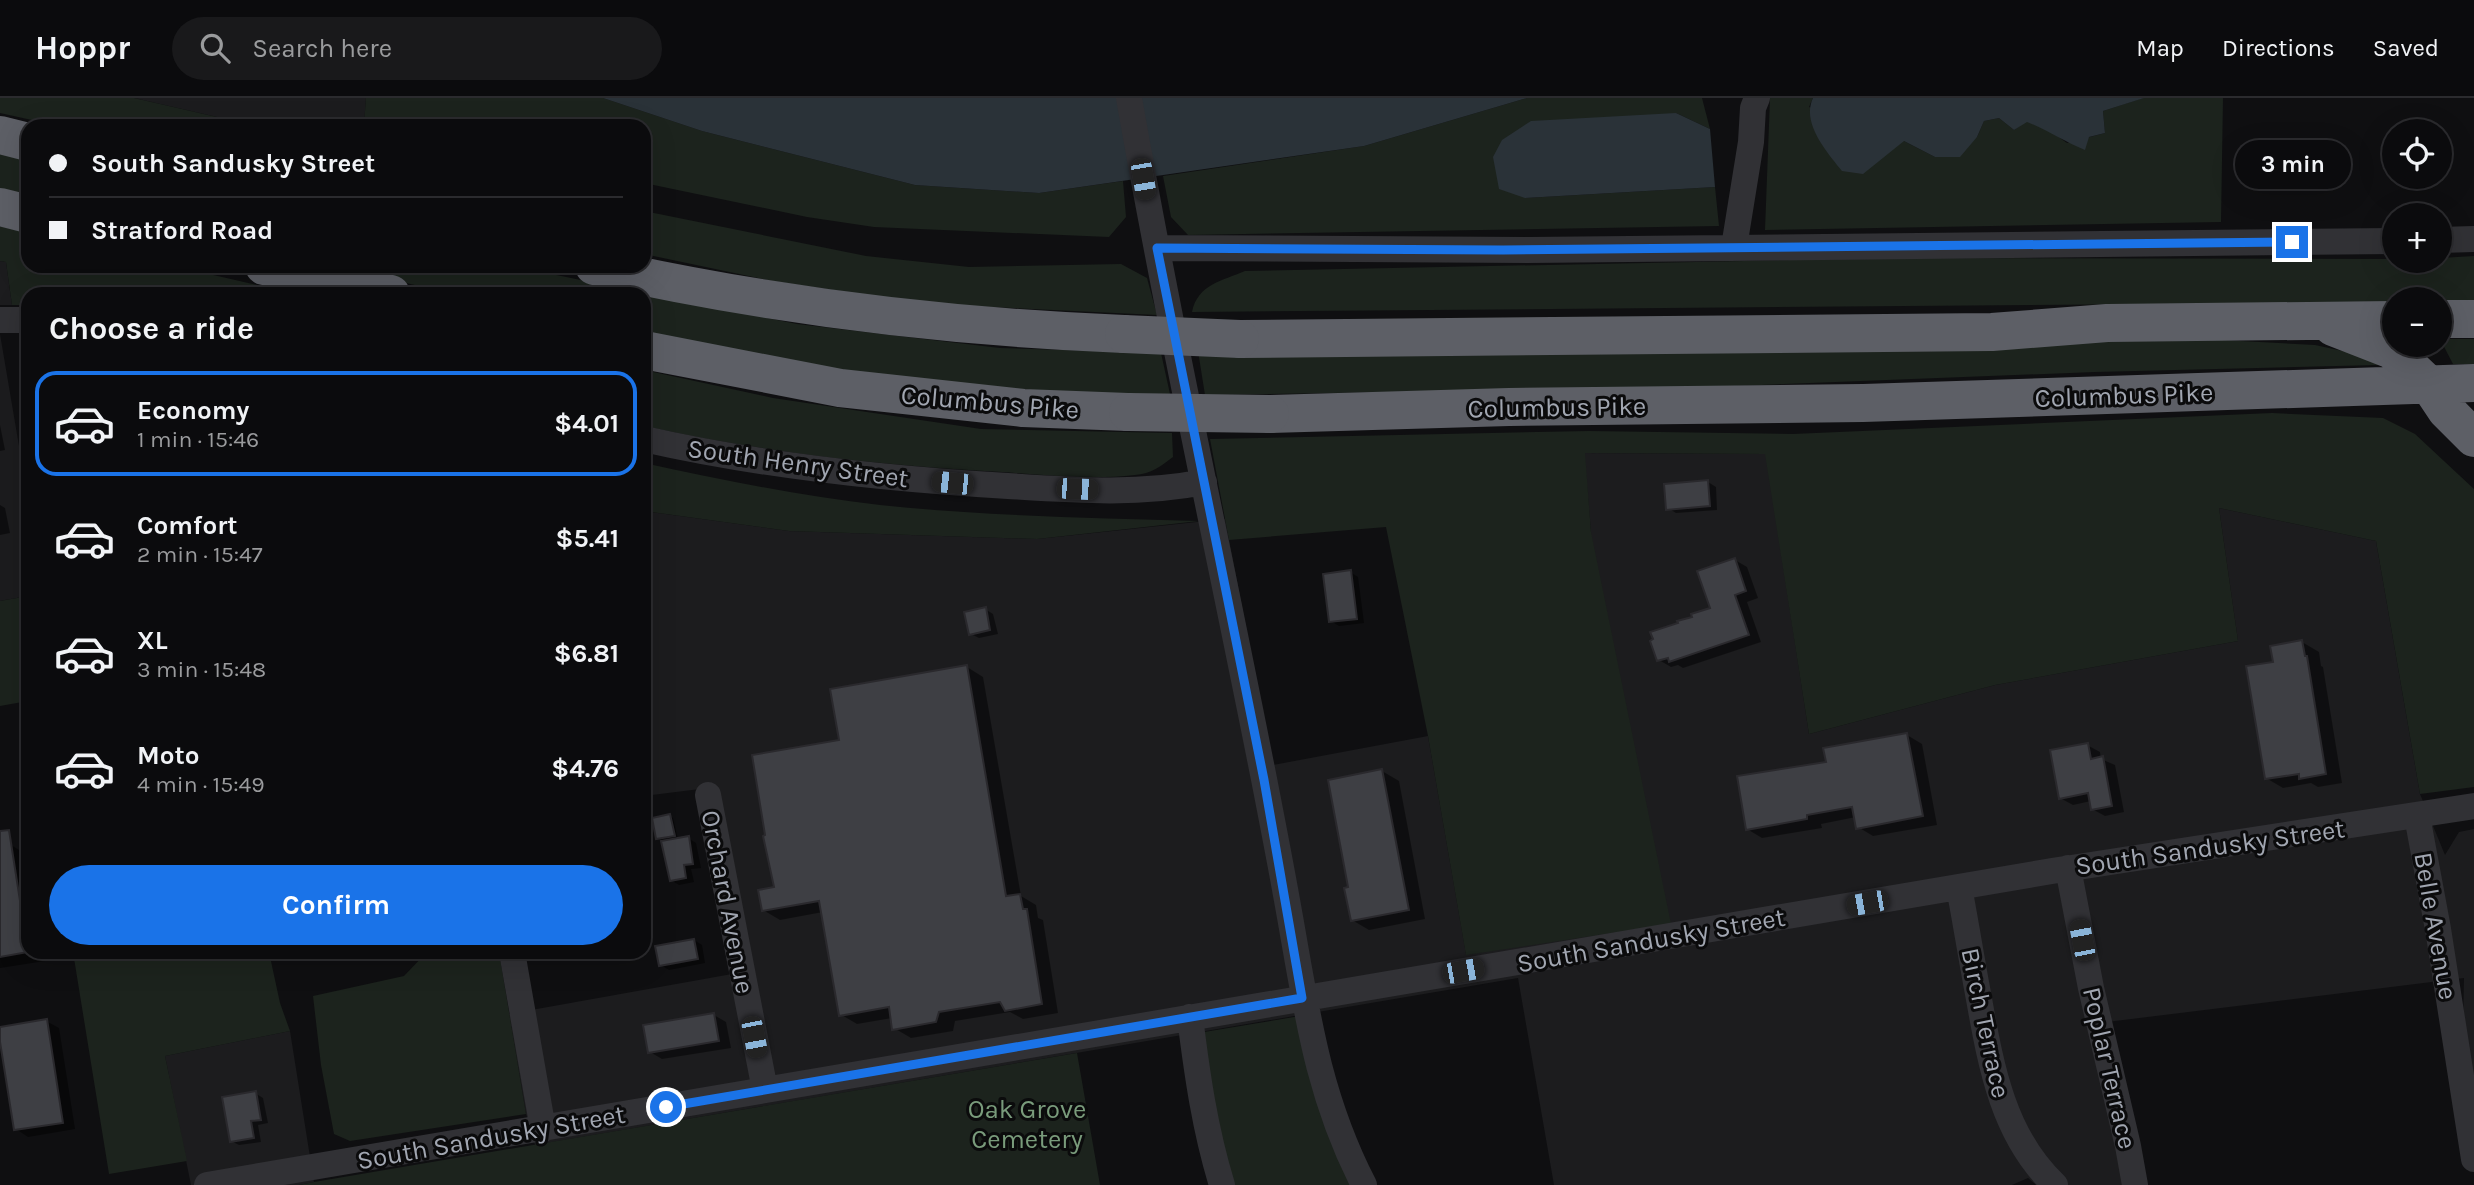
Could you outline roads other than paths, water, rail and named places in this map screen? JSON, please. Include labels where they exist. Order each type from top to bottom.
[{"type":"highway","points":[[0,135],[21,140]]},
{"type":"highway","points":[[0,207],[21,212]]},
{"type":"highway","points":[[296,273],[359,287]]},
{"type":"highway","points":[[627,273],[708,290],[905,319],[1028,330],[1240,339],[1992,332],[2107,323],[2382,320]]},
{"type":"highway","points":[[2452,319],[2474,319]]},
{"type":"highway","points":[[2318,321],[2392,350],[2430,386],[2446,410],[2474,438]]},
{"type":"highway","name":"Columbus Pike","points":[[651,351],[840,388],[1023,408],[1128,412],[1270,414],[1509,407],[1863,403],[2474,383]]},
{"type":"street","points":[[1129,98],[1148,206],[1264,780],[1302,998],[1314,1053],[1333,1115],[1364,1185]]},
{"type":"street","points":[[1734,247],[1751,142],[1753,108],[1757,98]]},
{"type":"street","points":[[2452,240],[2474,239]]},
{"type":"street","points":[[1157,248],[1338,250],[2382,241]]},
{"type":"street","points":[[0,320],[21,320]]},
{"type":"street","name":"South Henry Street","points":[[651,440],[769,462],[952,483],[1131,491],[1171,489],[1204,482]]},
{"type":"street","name":"Orchard Avenue","points":[[708,795],[765,1090]]},
{"type":"street","name":"South Sandusky Street","points":[[207,1185],[2068,868],[2474,806]]},
{"type":"street","name":"Belle Avenue","points":[[2417,816],[2438,929],[2474,1160]]},
{"type":"street","name":"Poplar Terrace","points":[[2068,868],[2091,988],[2135,1185]]},
{"type":"street","name":"Birch Terrace","points":[[1959,887],[1984,1027],[2005,1111],[2022,1144],[2055,1185]]},
{"type":"street","points":[[513,959],[543,1129]]},
{"type":"street","points":[[1190,1017],[1197,1080],[1222,1185]]},
{"type":"park label","name":"Oak Grove Cemetery","points":[[1027,1124]]}]
